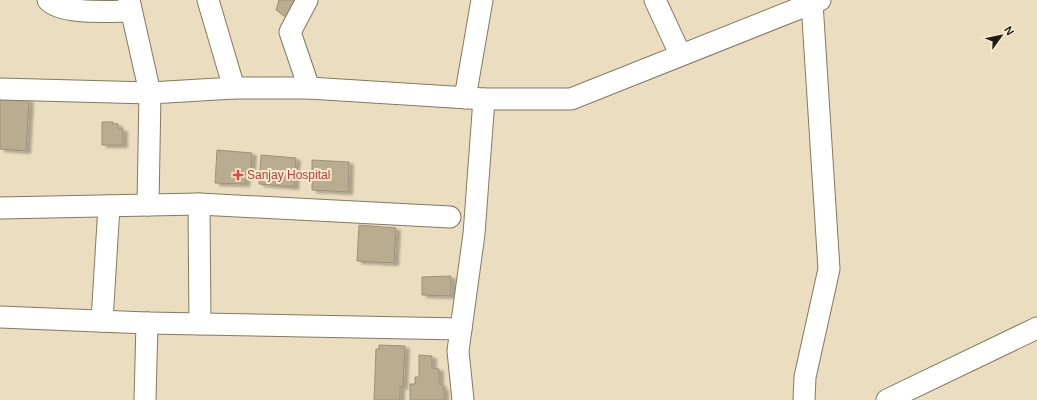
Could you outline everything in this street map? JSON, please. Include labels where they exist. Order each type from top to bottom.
[{"type":"street","points":[[48,0],[52,5],[86,12],[130,5],[150,93],[148,205]]},
{"type":"street","points":[[208,0],[234,88]]},
{"type":"street","points":[[307,0],[290,32],[309,88]]},
{"type":"street","points":[[463,400],[458,351],[474,234],[475,99],[482,0]]},
{"type":"street","points":[[655,0],[680,54]]},
{"type":"street","points":[[0,89],[150,93],[234,88],[309,88],[475,99],[571,99],[808,2],[829,269],[805,377],[804,400]]},
{"type":"street","points":[[199,204],[200,324]]},
{"type":"street","points":[[0,208],[199,204],[450,217]]},
{"type":"street","points":[[102,321],[109,206]]},
{"type":"street","points":[[0,317],[147,323],[461,329]]},
{"type":"street","points":[[145,400],[147,323]]},
{"type":"street","points":[[887,400],[1037,328]]},
{"type":"building","points":[[279,0],[296,0],[287,18],[276,10]]},
{"type":"building","points":[[0,99],[29,100],[26,151],[0,149]]},
{"type":"building","points":[[102,122],[113,122],[113,124],[118,124],[118,129],[123,129],[123,145],[102,145]]},
{"type":"building","points":[[217,150],[252,153],[251,171],[246,171],[245,184],[215,183]]},
{"type":"building","points":[[261,155],[296,158],[294,187],[259,184]]},
{"type":"building","points":[[312,160],[349,162],[348,192],[312,190]]},
{"type":"building","points":[[359,225],[396,228],[394,263],[357,261]]},
{"type":"building","points":[[451,276],[451,296],[422,295],[422,277]]},
{"type":"building","points":[[379,345],[405,346],[403,387],[400,386],[400,400],[374,400],[376,349],[379,349]]},
{"type":"building","points":[[419,355],[432,356],[432,368],[439,369],[439,384],[442,384],[442,388],[444,389],[444,400],[410,400],[410,384],[415,384],[415,377],[419,377]]},
{"type":"place","name":"Sanjay Hospital","points":[[238,175]]}]
